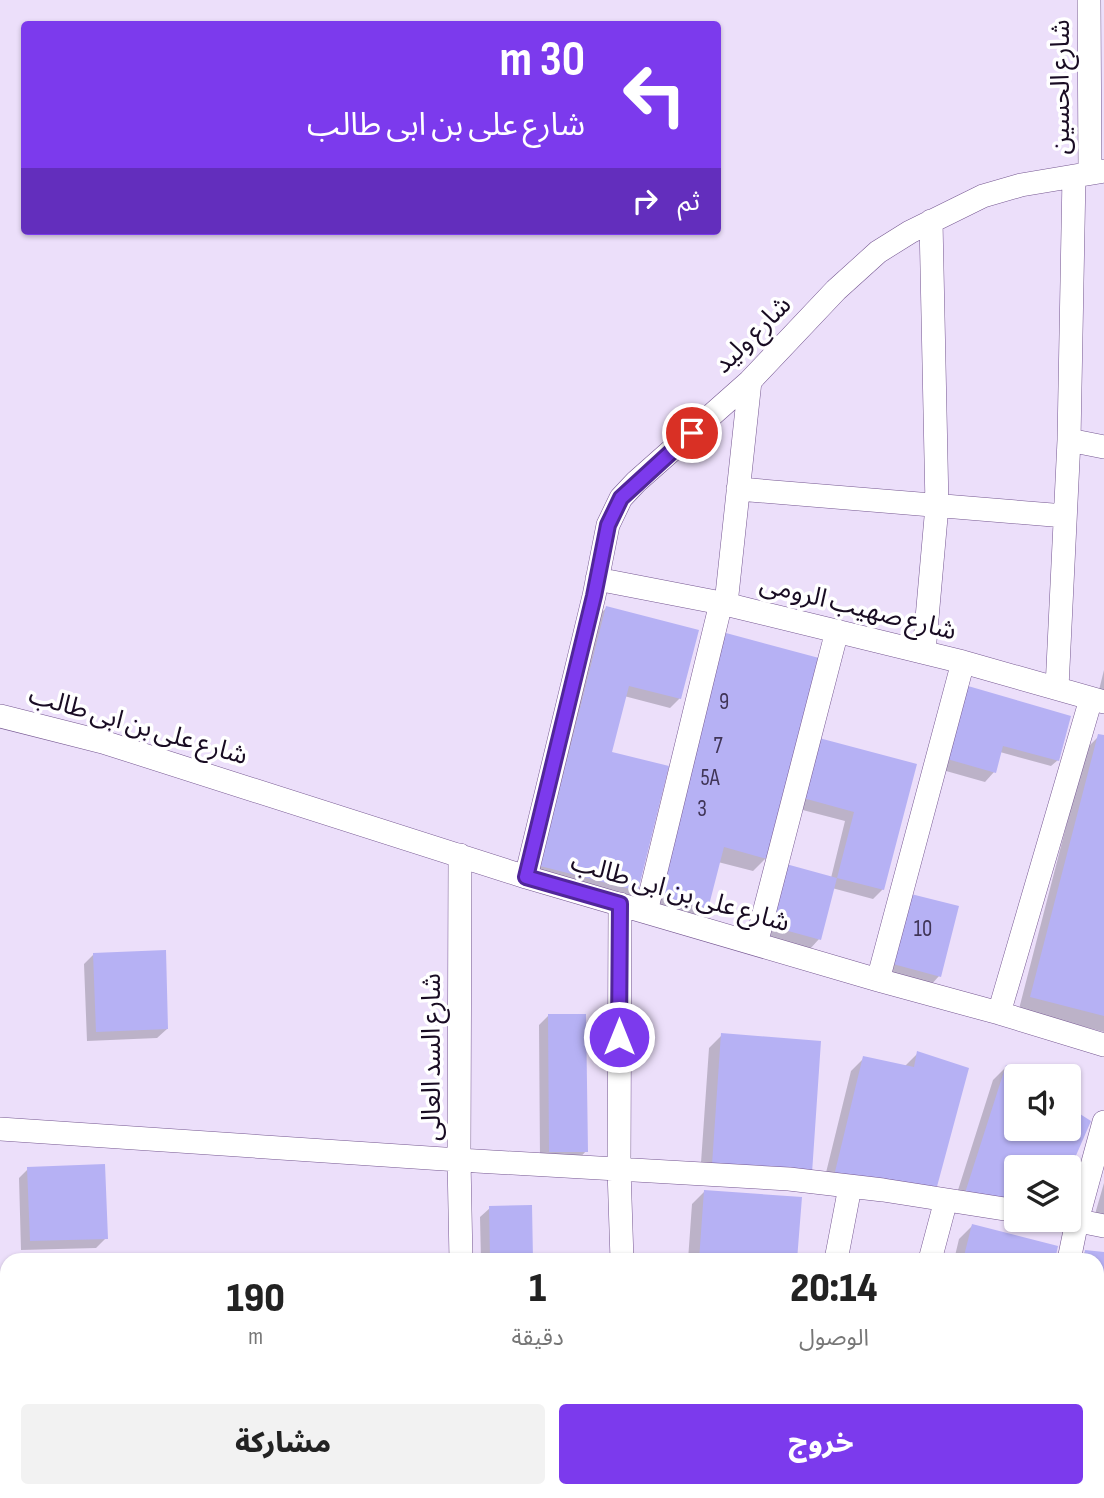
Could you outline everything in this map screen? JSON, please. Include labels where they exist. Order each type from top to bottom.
[{"type":"street","name":"شارع الحسين","points":[[1057,688],[1069,440],[1089,174],[1089,0]]},
{"type":"street","name":"شارع وليد","points":[[526,877],[608,525],[621,498],[750,380],[835,290],[878,252],[910,232],[983,196],[1021,185],[1089,174]]},
{"type":"street","points":[[924,652],[937,506],[931,222]]},
{"type":"street","points":[[646,912],[724,604],[750,380]]},
{"type":"street","points":[[1069,440],[1104,447]]},
{"type":"street","points":[[738,489],[1065,516]]},
{"type":"street","name":"شارع صهيب الرومى","points":[[597,579],[724,604],[924,652],[1098,700]]},
{"type":"street","points":[[756,944],[837,631]]},
{"type":"street","points":[[878,980],[963,662]]},
{"type":"street","points":[[999,1013],[1098,700]]},
{"type":"street","name":"شارع على بن ابى طالب","points":[[0,716],[103,742],[526,877],[1104,1045]]},
{"type":"street","name":"شارع السد العالى","points":[[460,855],[461,1253]]},
{"type":"street","points":[[620,904],[619,1170],[622,1253]]},
{"type":"street","points":[[1081,1195],[1104,1122]]},
{"type":"street","points":[[0,1129],[789,1180],[1004,1209]]},
{"type":"street","points":[[837,1253],[850,1187]]},
{"type":"street","points":[[932,1253],[946,1200]]},
{"type":"street","points":[[1081,1222],[1104,1226]]},
{"type":"street","points":[[1070,1253],[1072,1232]]},
{"type":"building","points":[[606,606],[699,630],[681,699],[629,686],[612,752],[669,766],[638,891],[540,866]]},
{"type":"building","points":[[726,633],[819,658],[767,859],[724,847],[708,909],[661,897],[674,835]]},
{"type":"building","points":[[968,686],[1071,716],[1059,761],[1003,746],[996,773],[947,759]]},
{"type":"building","points":[[1098,734],[1104,735],[1104,1016],[1030,997]]},
{"type":"building","points":[[819,738],[917,764],[884,890],[837,878],[854,812],[803,798]]},
{"type":"building","points":[[786,864],[837,878],[821,940],[770,926]]},
{"type":"building","points":[[911,894],[959,906],[941,977],[893,964]]},
{"type":"building","points":[[166,950],[168,1029],[96,1032],[93,953]]},
{"type":"building","points":[[548,1014],[586,1014],[588,1152],[549,1152]]},
{"type":"building","points":[[721,1033],[821,1041],[812,1173],[712,1165]]},
{"type":"building","points":[[917,1051],[969,1068],[935,1194],[833,1180],[863,1056],[914,1067]]},
{"type":"building","points":[[1004,1071],[1004,1141],[1081,1141],[1081,1115],[1091,1121],[1076,1155],[1004,1155],[1004,1200],[964,1196]]},
{"type":"building","points":[[105,1164],[108,1239],[30,1241],[27,1167]]},
{"type":"building","points":[[704,1190],[802,1197],[798,1253],[700,1253]]},
{"type":"building","points":[[532,1205],[533,1253],[490,1253],[489,1206]]},
{"type":"building","points":[[972,1224],[1058,1246],[1056,1253],[965,1253]]},
{"type":"building","points":[[1085,1250],[1104,1252],[1104,1253],[1085,1253]]},
{"type":"route","points":[[619,1037],[620,904],[526,877],[594,596],[608,525],[621,498],[692,433]]}]
